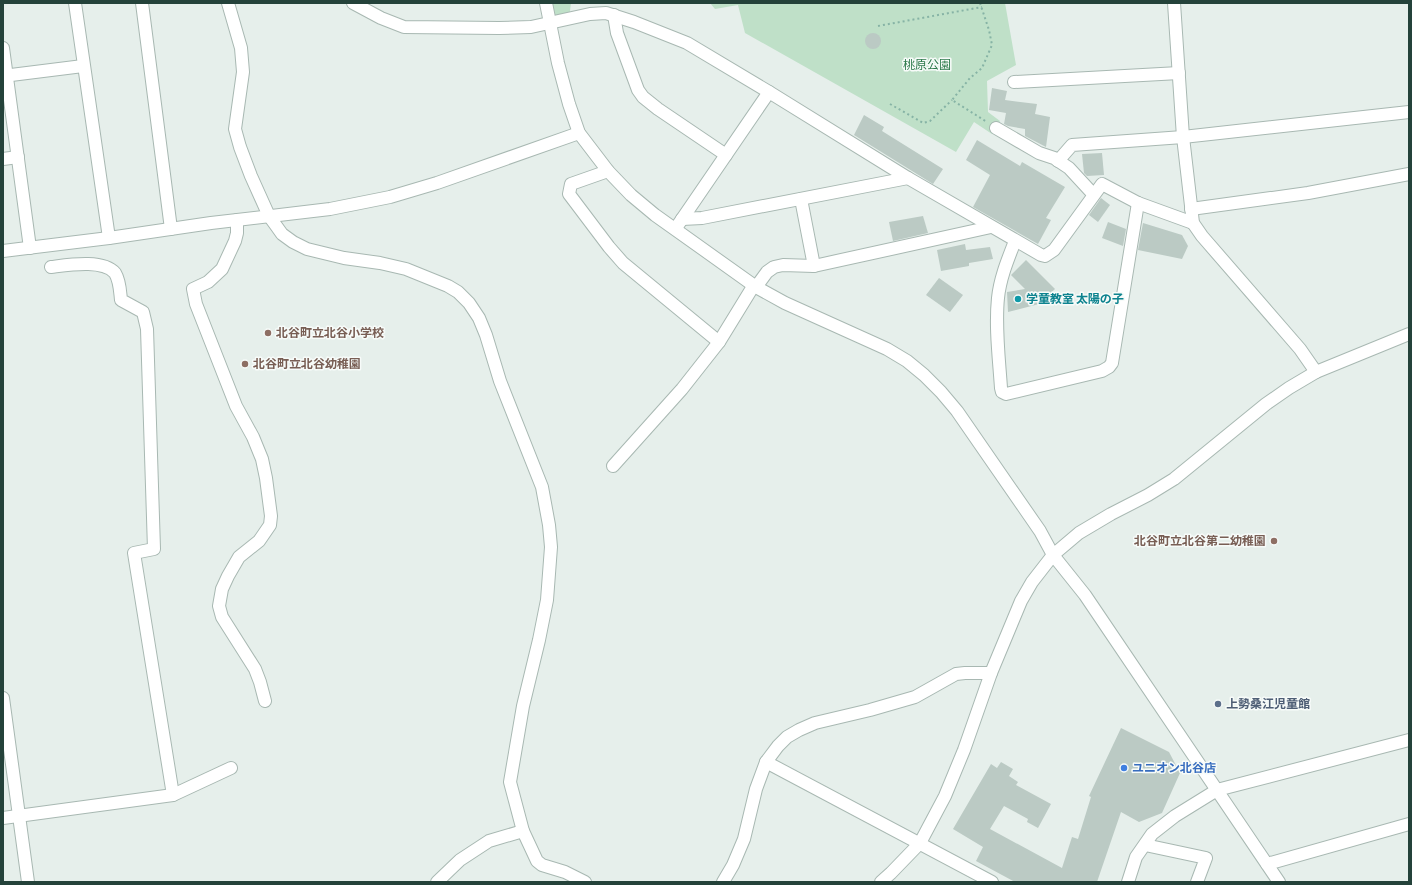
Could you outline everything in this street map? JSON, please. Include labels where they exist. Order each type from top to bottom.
[{"type":"street","points":[[75,3],[109,238]]},
{"type":"street","points":[[142,3],[172,229]]},
{"type":"street","points":[[228,3],[241,48],[244,72],[235,128],[240,147],[269,216],[282,234],[307,249],[344,258],[380,263],[406,269],[448,286],[458,292],[469,303],[479,318],[486,334],[500,381],[542,487],[550,525],[547,600],[523,706],[510,782],[523,831],[537,861],[542,865],[565,872],[586,882]]},
{"type":"street","points":[[353,3],[380,18],[404,27],[531,27],[590,14],[606,13],[659,31],[687,44],[769,92],[908,178],[1041,255],[1045,256],[1054,250],[1102,184],[1138,203],[1193,222]]},
{"type":"street","points":[[546,3],[558,63],[569,104],[580,133],[608,171],[631,195],[656,215],[679,223],[755,286],[785,304],[887,349],[907,361],[941,392],[957,410],[1040,531],[1053,555],[1085,595],[1279,882]]},
{"type":"street","points":[[1174,3],[1183,137],[1193,222],[1202,236],[1300,349],[1316,372]]},
{"type":"street","points":[[614,15],[618,33],[638,90],[643,97],[726,155]]},
{"type":"street","points":[[3,48],[5,75],[30,248]]},
{"type":"street","points":[[5,75],[83,66]]},
{"type":"street","points":[[1014,82],[1179,73]]},
{"type":"street","points":[[679,223],[769,92]]},
{"type":"street","points":[[1058,161],[1072,145],[1183,137],[1409,112]]},
{"type":"street","points":[[996,128],[1039,154],[1058,161],[1069,168],[1094,194]]},
{"type":"street","points":[[3,251],[330,209],[390,197],[437,183],[580,133]]},
{"type":"street","points":[[3,159],[18,157]]},
{"type":"street","points":[[608,171],[571,184],[569,194],[623,263],[719,342]]},
{"type":"street","points":[[1191,209],[1308,193],[1409,174]]},
{"type":"street","points":[[679,223],[908,178]]},
{"type":"street","points":[[801,199],[814,266]]},
{"type":"street","points":[[1015,241],[1008,260],[998,298],[998,348],[1001,388],[1004,393],[1010,394],[1102,371],[1109,367],[1112,362],[1138,203]]},
{"type":"street","points":[[237,220],[237,233],[235,241],[222,269],[208,282],[193,290],[196,304],[236,406],[253,437],[262,459],[266,478],[271,516],[270,525],[259,541],[239,557],[222,589],[219,606],[222,617],[255,669],[265,700]]},
{"type":"street","points":[[612,466],[682,389],[719,342],[755,286],[767,272],[774,267],[783,265],[814,266],[991,226]]},
{"type":"street","points":[[51,267],[78,264],[95,265],[109,269],[118,279],[121,300],[144,312],[147,330],[154,549],[134,553],[172,795]]},
{"type":"street","points":[[881,882],[920,843],[945,796],[964,750],[991,673],[1021,601],[1032,582],[1053,555],[1078,533],[1174,480],[1266,404],[1289,388],[1316,372],[1409,334]]},
{"type":"street","points":[[723,882],[733,865],[744,839],[756,789],[766,762],[787,737],[815,723],[870,710],[915,697],[956,674],[991,673]]},
{"type":"street","points":[[3,698],[6,738],[28,882]]},
{"type":"street","points":[[1128,882],[1136,857],[1152,834],[1175,816],[1218,790],[1409,740]]},
{"type":"street","points":[[766,762],[992,882]]},
{"type":"street","points":[[3,818],[172,795],[231,768]]},
{"type":"street","points":[[1267,864],[1409,824]]},
{"type":"street","points":[[437,882],[460,860],[489,840],[523,831]]},
{"type":"street","points":[[1145,844],[1206,858],[1197,882]]},
{"type":"path","points":[[890,104],[923,123],[930,122],[952,100],[970,78],[982,68],[992,45],[989,30],[980,3]]},
{"type":"path","points":[[878,26],[982,7]]},
{"type":"path","points":[[952,100],[996,128]]},
{"type":"green space","points":[[546,3],[571,3],[569,19],[550,24]]},
{"type":"green space","name":"桃原公園","points":[[710,3],[1005,3],[1016,65],[987,81],[988,112],[1000,121],[992,134],[974,122],[956,152],[745,33],[738,5],[715,9]]},
{"type":"building","points":[[870,33],[876,33],[881,38],[879,47],[876,49],[870,49],[865,44],[865,38]]},
{"type":"building","points":[[992,88],[1007,91],[1005,100],[1037,104],[1035,114],[1050,117],[1046,147],[1025,136],[1025,129],[1004,124],[1006,113],[989,110]]},
{"type":"building","points":[[864,115],[884,127],[882,131],[943,169],[933,184],[854,135]]},
{"type":"building","points":[[977,140],[1020,166],[1022,162],[1065,187],[1046,218],[1051,220],[1038,244],[973,207],[990,175],[966,160]]},
{"type":"building","points":[[1102,153],[1104,175],[1087,176],[1084,173],[1082,154]]},
{"type":"building","points":[[1101,198],[1110,205],[1098,222],[1089,215]]},
{"type":"building","points":[[923,216],[928,233],[893,241],[889,222]]},
{"type":"building","points":[[1108,222],[1126,229],[1123,246],[1102,238]]},
{"type":"building","points":[[1143,223],[1182,235],[1188,246],[1182,259],[1138,250]]},
{"type":"building","points":[[965,244],[966,250],[990,247],[993,259],[969,263],[969,266],[941,271],[937,250]]},
{"type":"building","points":[[1026,260],[1055,289],[1039,304],[1008,312],[1007,292],[1025,289],[1011,275]]},
{"type":"building","points":[[939,278],[963,295],[950,312],[926,295]]},
{"type":"building","points":[[1121,728],[1169,752],[1180,773],[1162,813],[1139,822],[1121,812],[1097,882],[1015,882],[976,861],[983,847],[953,829],[991,764],[997,768],[1001,762],[1013,769],[1009,776],[1018,782],[1016,785],[1051,804],[1038,828],[1027,822],[1028,819],[1004,806],[990,829],[1062,868],[1072,837],[1078,839],[1091,797],[1089,796]]},
{"type":"place","name":"学童教室 太陽の子","points":[[1018,299]]},
{"type":"place","name":"北谷町立北谷小学校","points":[[268,333]]},
{"type":"place","name":"北谷町立北谷幼稚園","points":[[245,364]]},
{"type":"place","name":"北谷町立北谷第二幼稚園","points":[[1274,541]]},
{"type":"place","name":"上勢桑江児童館","points":[[1218,704]]},
{"type":"place","name":"ユニオン北谷店","points":[[1124,768]]}]
